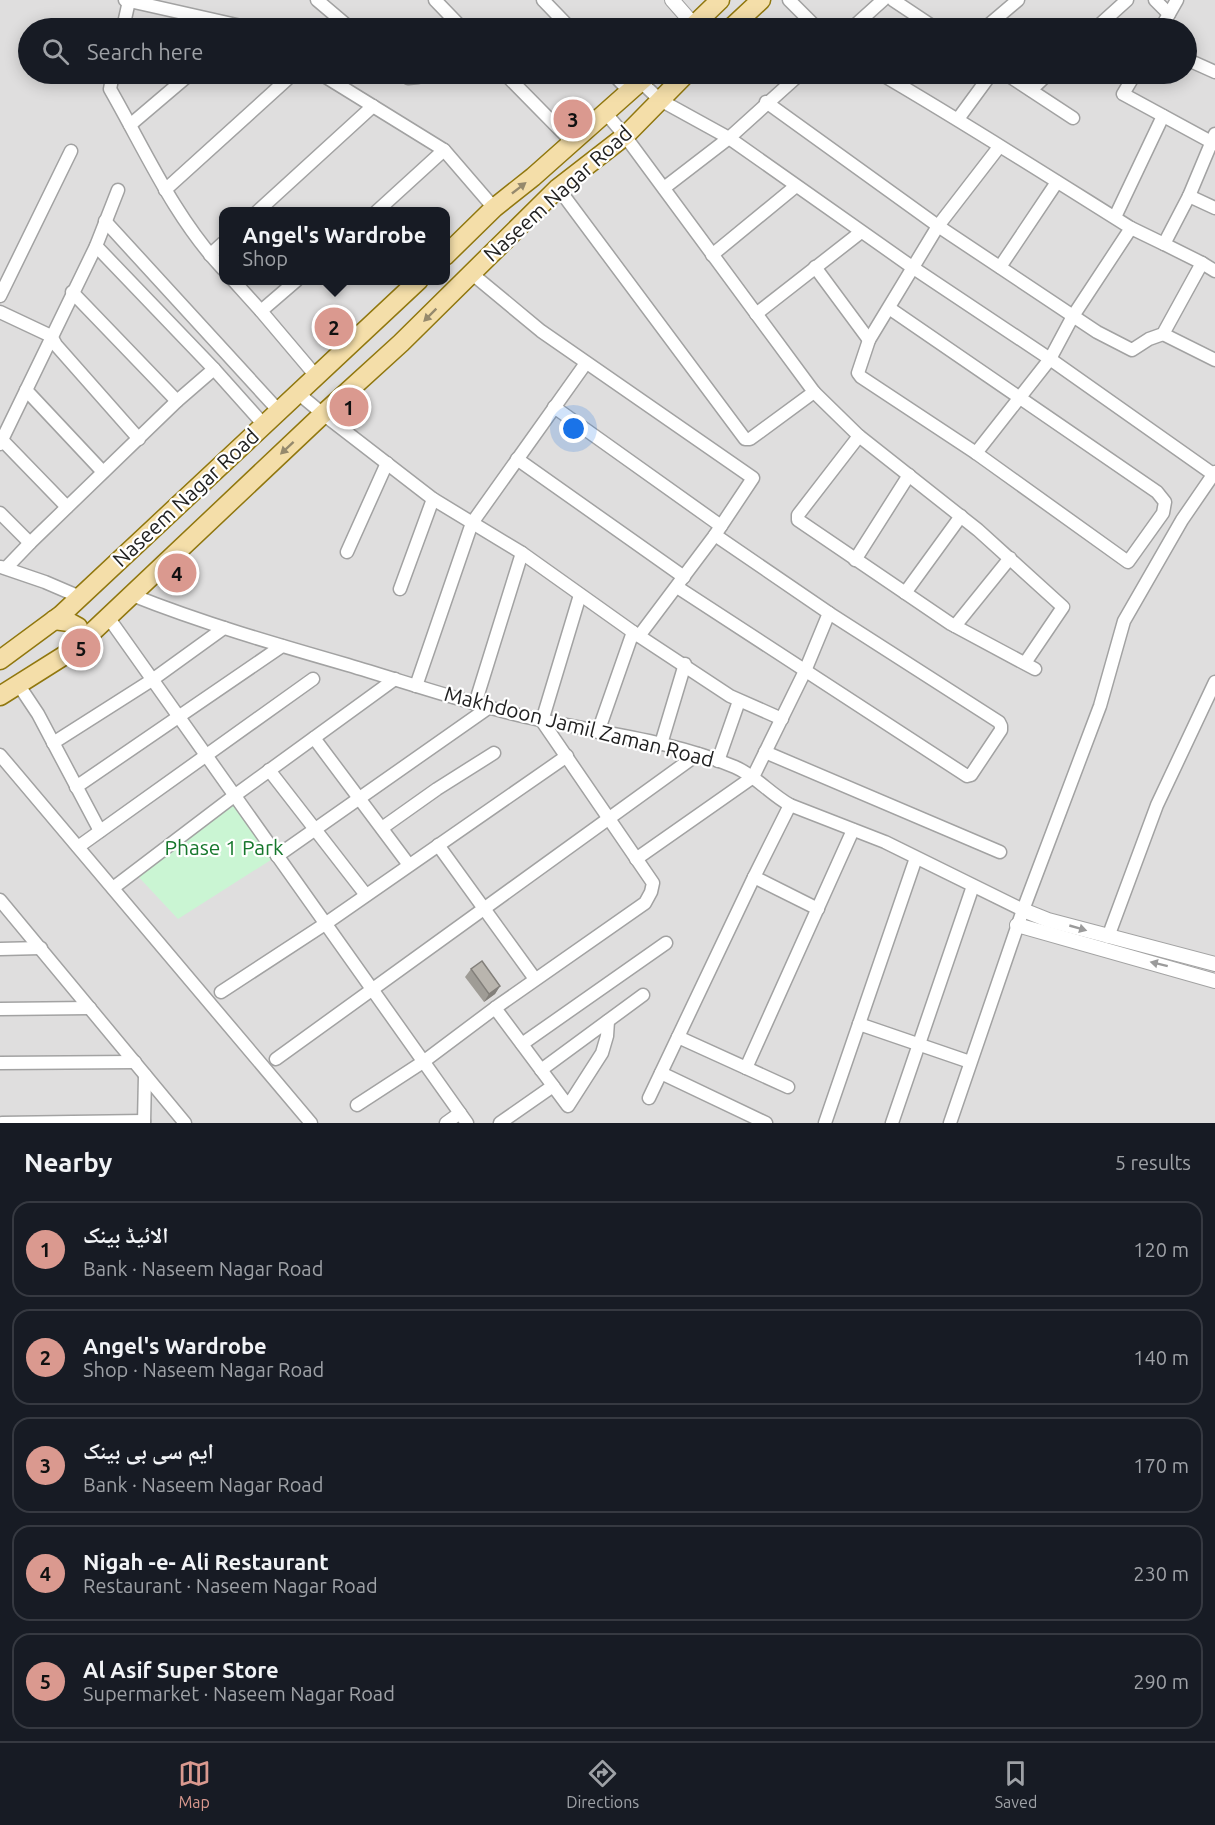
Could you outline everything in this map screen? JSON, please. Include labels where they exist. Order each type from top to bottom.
[{"type":"main road","points":[[702,18],[720,0]]},
{"type":"main road","points":[[742,18],[761,0]]},
{"type":"main road","name":"Naseem Nagar Road","points":[[450,251],[494,208],[533,177],[604,111],[638,84]]},
{"type":"main road","name":"Naseem Nagar Road","points":[[0,696],[74,648],[401,343],[558,189],[625,136],[676,84]]},
{"type":"main road","name":"Naseem Nagar Road","points":[[0,660],[54,620],[80,597],[414,285]]},
{"type":"main road","points":[[54,620],[69,622],[78,627],[79,638],[74,648]]},
{"type":"street","points":[[124,18],[127,0],[204,18]]},
{"type":"street","points":[[317,0],[339,18]]},
{"type":"street","points":[[435,0],[452,18]]},
{"type":"street","points":[[543,0],[560,18]]},
{"type":"street","points":[[672,0],[686,18]]},
{"type":"street","points":[[789,0],[807,18]]},
{"type":"street","points":[[863,18],[883,0]]},
{"type":"street","points":[[893,0],[919,18]]},
{"type":"street","points":[[906,10],[916,0]]},
{"type":"street","points":[[997,18],[1018,0]]},
{"type":"street","points":[[1107,18],[1127,0]]},
{"type":"street","points":[[1155,0],[1169,14]]},
{"type":"street","points":[[1167,18],[1177,0]]},
{"type":"street","points":[[1197,64],[1215,72]]},
{"type":"street","points":[[111,84],[110,89],[165,190],[219,265]]},
{"type":"street","points":[[130,125],[178,84]]},
{"type":"street","points":[[165,190],[282,84]]},
{"type":"street","points":[[337,84],[444,150],[494,208]]},
{"type":"street","points":[[515,84],[571,141]]},
{"type":"street","points":[[642,84],[660,100],[729,138],[861,232],[1214,473],[1182,520],[1124,621],[1100,706],[1017,926],[950,1123]]},
{"type":"street","points":[[663,188],[729,138],[788,84]]},
{"type":"street","points":[[898,84],[958,119],[1114,218],[1215,271]]},
{"type":"street","points":[[958,119],[984,84]]},
{"type":"street","points":[[1022,84],[1073,118]]},
{"type":"street","points":[[1031,90],[1037,84]]},
{"type":"street","points":[[1129,84],[1123,94],[1214,140],[1164,244]]},
{"type":"street","points":[[766,102],[938,226],[1097,332],[1132,350],[1149,339],[1163,334],[1202,263]]},
{"type":"street","points":[[262,207],[373,106]]},
{"type":"street","points":[[604,111],[625,136],[814,392],[859,436],[961,516],[1064,607],[1030,666],[955,626],[798,519],[798,514],[859,436]]},
{"type":"street","points":[[1114,218],[1163,116]]},
{"type":"street","points":[[889,308],[1157,492],[1165,502],[1163,513],[1128,562],[976,453],[858,373],[869,340],[912,267],[938,226],[999,147]]},
{"type":"street","points":[[381,207],[444,150]]},
{"type":"street","points":[[0,296],[71,151]]},
{"type":"street","points":[[1000,267],[1057,182]]},
{"type":"street","points":[[712,255],[796,186]]},
{"type":"street","points":[[558,189],[745,439],[750,439],[814,392]]},
{"type":"street","points":[[67,507],[1,442],[96,246],[118,190]]},
{"type":"street","points":[[1189,196],[1215,208]]},
{"type":"street","points":[[105,221],[279,410]]},
{"type":"street","points":[[976,453],[1050,359],[1073,316],[1131,228]]},
{"type":"street","points":[[756,314],[861,232]]},
{"type":"street","points":[[96,246],[214,369],[264,425]]},
{"type":"street","points":[[210,255],[219,247]]},
{"type":"street","points":[[815,267],[869,340]]},
{"type":"street","points":[[471,273],[541,331],[753,478],[681,582],[636,634],[598,732]]},
{"type":"street","points":[[238,285],[316,376]]},
{"type":"street","points":[[261,311],[291,285]]},
{"type":"street","points":[[72,292],[177,401]]},
{"type":"street","points":[[0,312],[51,336],[56,345],[139,439]]},
{"type":"street","points":[[1163,334],[1215,360]]},
{"type":"street","points":[[416,686],[472,523],[586,363]]},
{"type":"street","points":[[80,597],[3,567],[177,401],[214,369]]},
{"type":"street","points":[[26,390],[103,472]]},
{"type":"street","points":[[299,394],[433,499],[522,554],[636,634],[739,701],[782,719]]},
{"type":"street","points":[[518,459],[681,582],[805,671],[967,776],[971,774],[1001,730],[999,722],[829,613],[554,407]]},
{"type":"street","points":[[347,552],[387,463]]},
{"type":"street","points":[[855,560],[909,475]]},
{"type":"street","points":[[400,589],[433,499]]},
{"type":"street","points":[[0,513],[30,543]]},
{"type":"street","points":[[905,593],[961,516]]},
{"type":"street","points":[[277,856],[360,798],[481,706],[522,554]]},
{"type":"street","points":[[955,626],[1010,558]]},
{"type":"street","name":"Makhdoon Jamil Zaman Road","points":[[132,595],[224,628],[481,706],[698,754],[736,767],[790,805],[885,842],[1023,910],[1048,920],[1108,937],[1215,963]]},
{"type":"street","points":[[357,1105],[423,1062],[495,1008],[645,903],[651,892],[653,883],[542,721],[580,595]]},
{"type":"street","points":[[636,859],[753,777],[805,671],[829,613]]},
{"type":"street","points":[[108,617],[463,1118],[446,1123]]},
{"type":"street","points":[[53,743],[152,680],[224,628]]},
{"type":"street","points":[[76,787],[282,646]]},
{"type":"street","points":[[661,744],[685,664]]},
{"type":"street","points":[[112,888],[394,679]]},
{"type":"street","points":[[78,847],[313,680]]},
{"type":"street","points":[[1108,937],[1156,805],[1215,682]]},
{"type":"street","points":[[18,684],[38,714],[100,831]]},
{"type":"street","points":[[718,761],[739,701]]},
{"type":"street","points":[[314,738],[409,865]]},
{"type":"street","points":[[765,752],[999,852]]},
{"type":"street","points":[[381,828],[436,789],[494,753]]},
{"type":"street","points":[[276,1059],[698,754]]},
{"type":"street","points":[[0,755],[311,1123]]},
{"type":"street","points":[[221,992],[325,924],[567,756]]},
{"type":"street","points":[[269,770],[366,895]]},
{"type":"street","points":[[649,1098],[790,805]]},
{"type":"street","points":[[746,1068],[853,830]]},
{"type":"street","points":[[438,845],[536,980]]},
{"type":"street","points":[[825,1123],[916,858]]},
{"type":"street","points":[[754,877],[818,909]]},
{"type":"street","points":[[892,1123],[973,886]]},
{"type":"street","points":[[0,900],[185,1123]]},
{"type":"street","points":[[1017,926],[1215,981]]},
{"type":"street","points":[[522,1044],[666,943]]},
{"type":"street","points":[[0,950],[40,948]]},
{"type":"street","points":[[541,1070],[643,995]]},
{"type":"street","points":[[0,1009],[90,1008]]},
{"type":"street","points":[[495,1008],[567,1106],[603,1053],[608,1021]]},
{"type":"street","points":[[859,1024],[970,1062]]},
{"type":"street","points":[[678,1037],[788,1087]]},
{"type":"street","points":[[0,1063],[135,1062]]},
{"type":"street","points":[[661,1073],[766,1123]]},
{"type":"street","points":[[2,1123],[144,1122],[145,1075]]},
{"type":"street","points":[[500,1123],[553,1086]]},
{"type":"shaded area","points":[[0,0],[1215,0],[1215,1123],[0,1123]]},
{"type":"green space","name":"Phase 1 Park","points":[[234,796],[277,856],[178,919],[134,872]]},
{"type":"building","points":[[482,961],[500,986],[489,994],[471,969]]},
{"type":"place","name":"ایم سی بی بینک","points":[[573,119]]},
{"type":"place","name":"Angel's Wardrobe","points":[[334,327]]},
{"type":"place","name":"الائیڈ بینک","points":[[349,407]]},
{"type":"place","name":"Nigah -e- Ali Restaurant","points":[[177,573]]},
{"type":"place","name":"Al Asif Super Store","points":[[81,648]]}]
